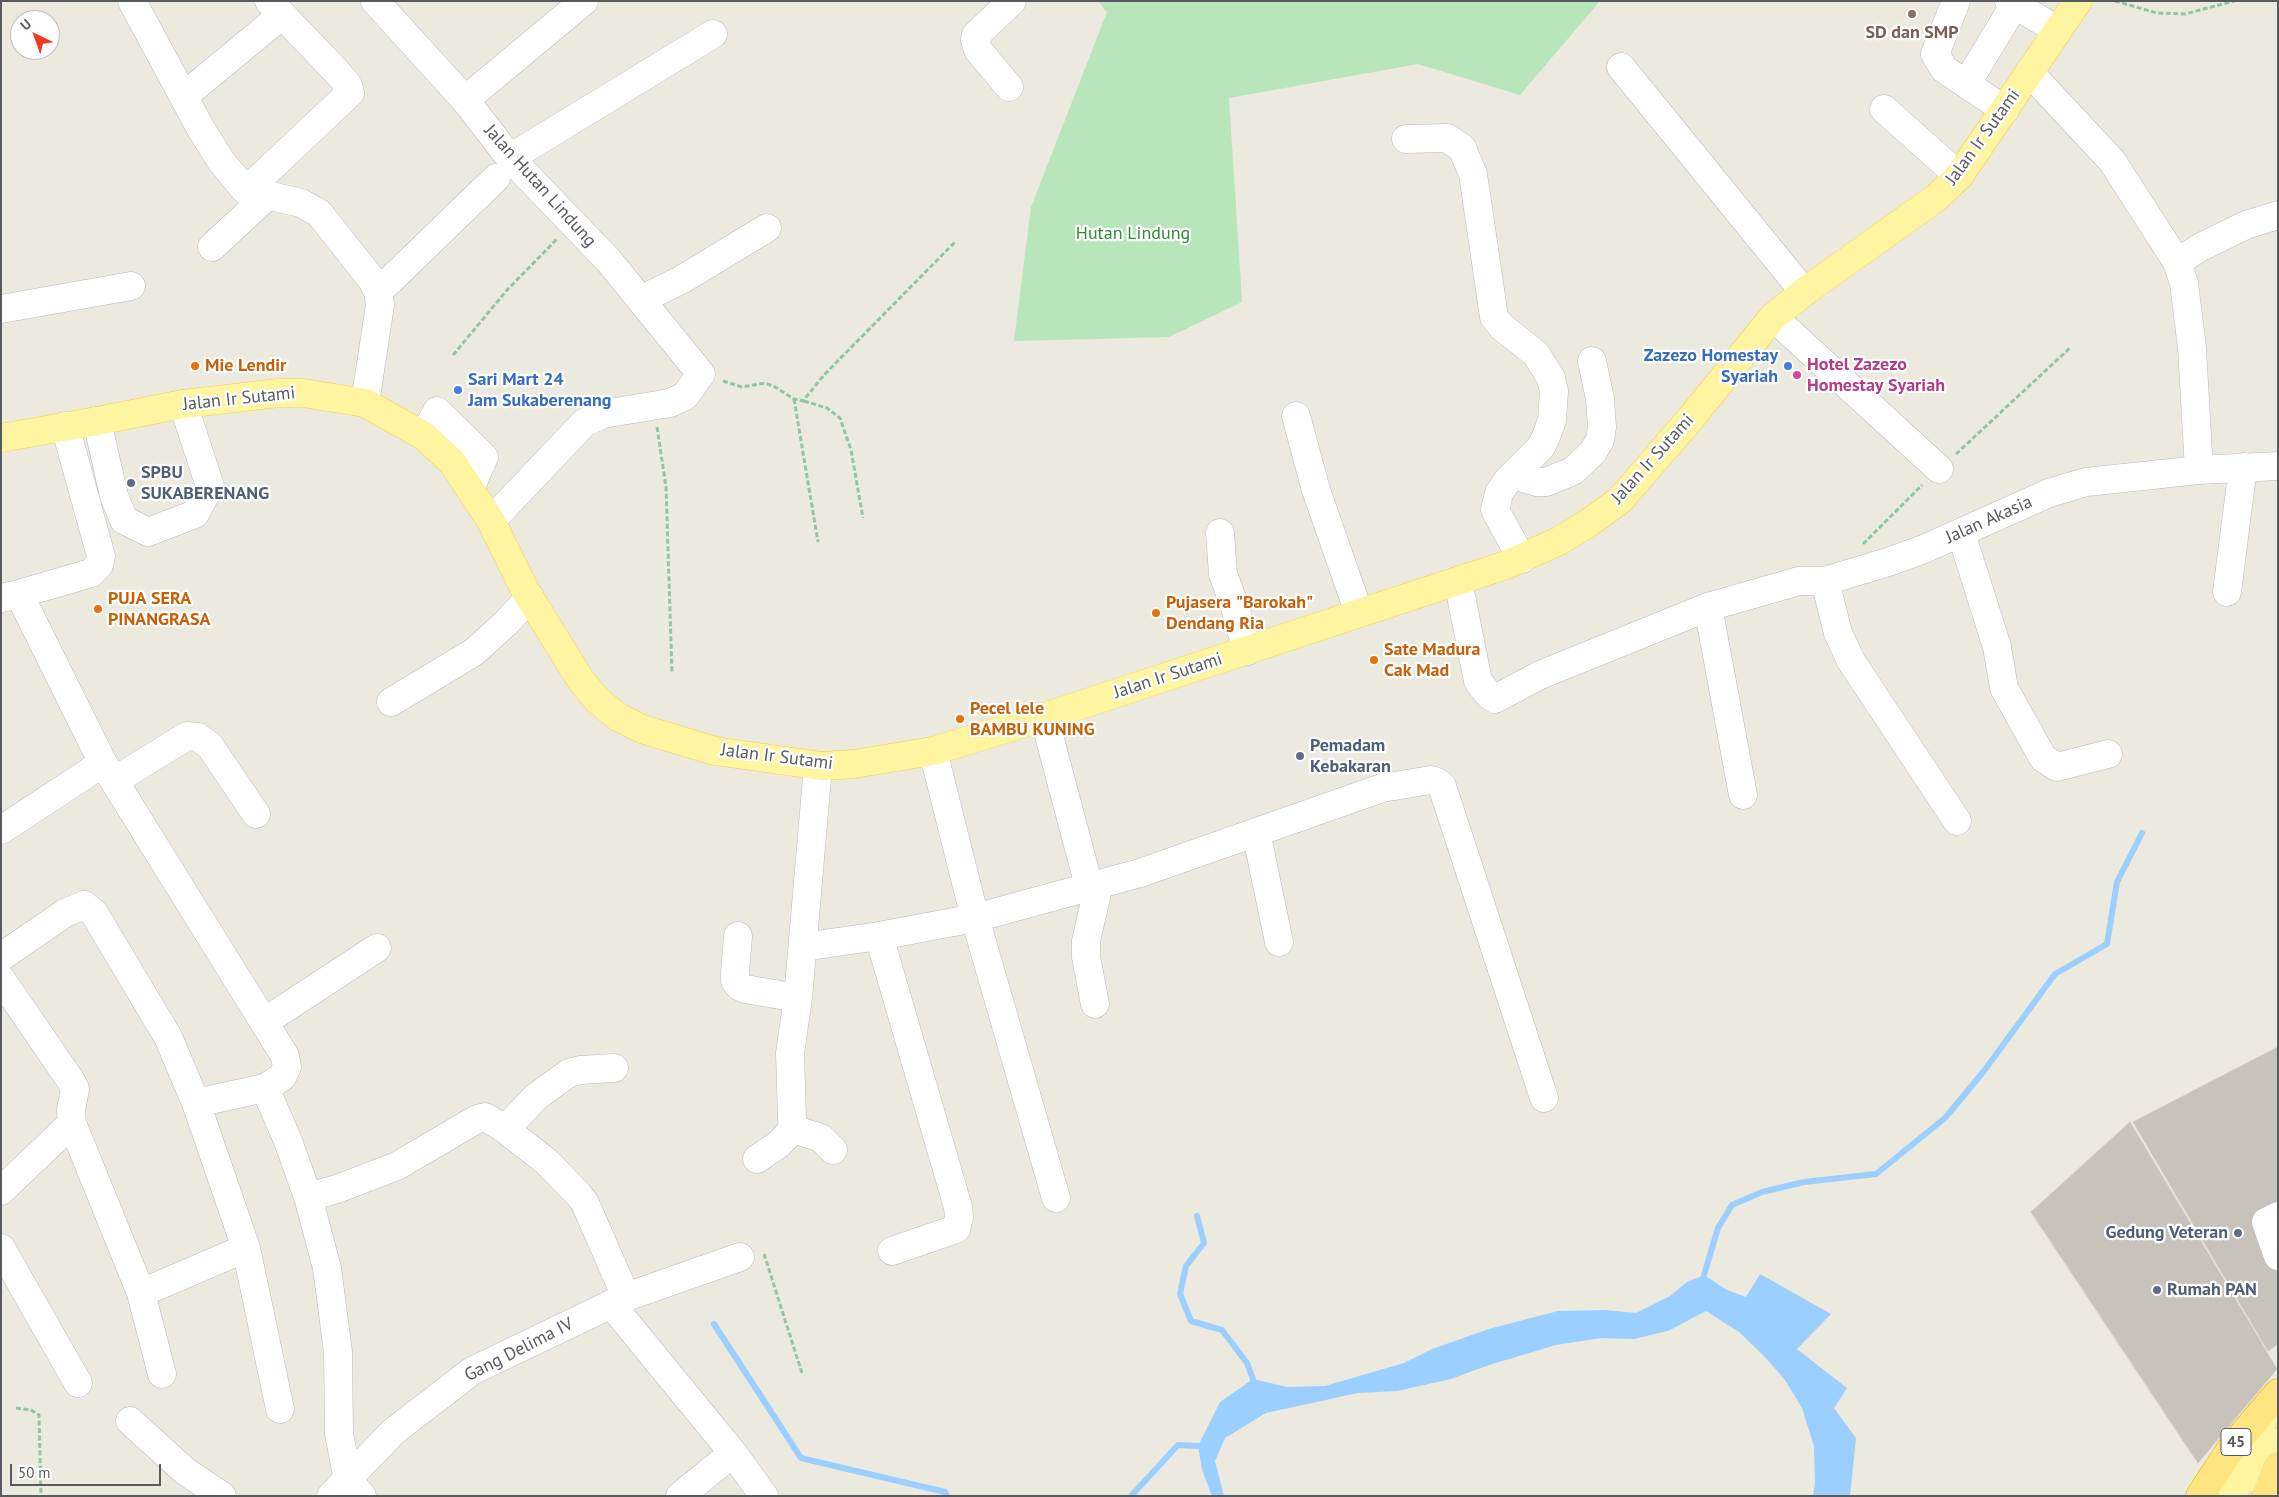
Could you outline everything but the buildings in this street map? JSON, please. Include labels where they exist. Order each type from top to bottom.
[{"type":"highway","name":"45","points":[[2200,1496],[2232,1447],[2273,1399]]},
{"type":"highway","points":[[2266,1496],[2278,1466]]},
{"type":"main road","name":"Jalan Ir Sutami","points":[[1,438],[183,404],[295,393],[365,403],[424,436],[452,462],[491,521],[530,597],[580,679],[597,700],[618,717],[642,729],[715,751],[818,766],[854,764],[933,751],[1044,717],[1458,581],[1522,558],[1559,541],[1620,500],[1691,418],[1773,318],[1804,292],[1917,212],[1959,176],[2078,1]]},
{"type":"main road","points":[[2232,1496],[2252,1454],[2273,1399]]},
{"type":"main road","points":[[2247,1496],[2264,1461],[2278,1442]]},
{"type":"street","points":[[132,1],[201,129],[221,161],[257,193],[301,203],[319,213],[372,280],[378,292],[380,305],[365,403]]},
{"type":"street","name":"Jalan Hutan Lindung","points":[[375,1],[465,100],[503,168],[573,222],[642,299],[701,374]]},
{"type":"street","points":[[465,100],[584,1]]},
{"type":"street","points":[[1009,87],[978,50],[975,40],[976,35],[1012,1]]},
{"type":"street","points":[[1956,1],[1935,54],[1944,69],[2004,110]]},
{"type":"street","points":[[1967,83],[2012,3],[2057,30]]},
{"type":"street","points":[[184,96],[276,8],[337,72],[348,85],[350,93],[257,193],[212,247]]},
{"type":"street","points":[[378,292],[503,168],[713,34]]},
{"type":"street","points":[[1620,67],[1804,292]]},
{"type":"street","points":[[2029,72],[2112,160],[2177,262],[2184,283],[2192,348],[2199,470]]},
{"type":"street","points":[[1884,109],[1959,176]]},
{"type":"street","points":[[1406,139],[1448,138],[1462,148],[1473,174],[1494,317],[1502,327],[1536,354],[1551,378],[1554,391],[1552,420],[1546,437],[1541,448],[1513,475],[1499,492],[1495,510],[1522,558]]},
{"type":"street","points":[[2177,262],[2201,247],[2246,225],[2278,215]]},
{"type":"street","points":[[642,299],[682,280],[767,228]]},
{"type":"street","points":[[1,309],[131,286]]},
{"type":"street","points":[[1773,318],[1939,469]]},
{"type":"street","points":[[1513,475],[1536,482],[1546,482],[1573,471],[1593,452],[1600,440],[1602,428],[1600,399],[1592,361]]},
{"type":"street","points":[[491,521],[584,423],[603,414],[654,407],[685,396],[701,374]]},
{"type":"street","points":[[98,421],[114,496],[124,520],[148,532],[195,514],[210,486],[183,404]]},
{"type":"street","points":[[1296,416],[1316,490],[1359,613]]},
{"type":"street","points":[[65,426],[101,556],[99,565],[91,573],[10,596],[108,772],[286,1056],[287,1068],[282,1077],[265,1088],[196,1104]]},
{"type":"street","name":"Jalan Akasia","points":[[1458,581],[1478,681],[1489,695],[1495,699],[1540,676],[1708,607],[1799,581],[1824,582],[1888,562],[2049,493],[2086,482],[2199,470],[2278,466]]},
{"type":"street","points":[[2227,592],[2243,468]]},
{"type":"street","points":[[1961,532],[1997,646],[2004,688],[2043,758],[2057,767],[2108,754]]},
{"type":"street","points":[[1220,533],[1223,574],[1235,607],[1247,651]]},
{"type":"street","points":[[1824,582],[1838,633],[1851,661],[1957,821]]},
{"type":"street","points":[[391,702],[474,652],[508,622],[530,597]]},
{"type":"street","points":[[1708,607],[1743,795]]},
{"type":"street","points":[[1044,717],[1094,885],[1086,941],[1086,958],[1095,1004]]},
{"type":"street","points":[[1,830],[108,772],[187,736],[198,737],[210,746],[256,814]]},
{"type":"street","points":[[933,751],[975,918],[1056,1198]]},
{"type":"street","points":[[757,1159],[779,1144],[793,1129],[790,1053],[803,947],[818,766]]},
{"type":"street","points":[[803,947],[879,936],[975,918],[1140,873],[1382,788],[1431,780],[1442,786],[1544,1098]]},
{"type":"street","points":[[1256,832],[1279,942]]},
{"type":"street","points":[[1,957],[65,913],[84,905],[94,913],[168,1037],[196,1104],[246,1248],[280,1409]]},
{"type":"street","points":[[738,936],[735,981],[739,986],[745,989],[798,998]]},
{"type":"street","points":[[879,936],[958,1208],[959,1218],[956,1229],[892,1251]]},
{"type":"street","points":[[264,1022],[377,948]]},
{"type":"street","points":[[4,988],[71,1080],[75,1089],[71,1110],[72,1123],[141,1293],[162,1374]]},
{"type":"street","points":[[505,1129],[537,1096],[568,1074],[580,1070],[614,1068]]},
{"type":"street","points":[[265,1088],[288,1141],[308,1197],[328,1268],[338,1352],[339,1434],[347,1490]]},
{"type":"street","points":[[308,1197],[337,1189],[397,1166],[477,1119],[485,1117],[505,1129],[547,1162],[585,1203],[619,1300],[764,1496]]},
{"type":"street","points":[[1,1191],[72,1123]]},
{"type":"street","points":[[793,1129],[821,1138],[833,1150]]},
{"type":"street","points":[[2278,1216],[2266,1222],[2278,1256]]},
{"type":"street","points":[[1,1248],[78,1383]]},
{"type":"street","points":[[141,1293],[246,1248]]},
{"type":"street","name":"Gang Delima IV","points":[[347,1490],[394,1431],[472,1371],[619,1300],[740,1257]]},
{"type":"street","points":[[130,1421],[185,1471],[222,1496]]},
{"type":"street","points":[[680,1496],[733,1453]]},
{"type":"path","points":[[2115,1],[2157,13],[2185,14],[2234,1]]},
{"type":"path","points":[[453,356],[508,289],[573,222]]},
{"type":"path","points":[[803,401],[824,375],[956,241]]},
{"type":"path","points":[[701,374],[742,387],[764,383],[776,387],[794,400],[827,408],[840,418],[851,450],[863,518]]},
{"type":"path","points":[[794,400],[818,542]]},
{"type":"path","points":[[654,407],[666,487],[672,673]]},
{"type":"path","points":[[740,1257],[756,1252],[762,1252],[766,1256],[802,1373]]},
{"type":"path","points":[[16,1408],[31,1410],[39,1415],[41,1496]]},
{"type":"green space","name":"Hutan Lindung","points":[[1098,1],[1600,1],[1520,95],[1418,64],[1229,98],[1242,302],[1169,337],[1014,341],[1031,207],[1107,12]]},
{"type":"water","points":[[1760,1274],[1831,1314],[1797,1349],[1847,1388],[1834,1408],[1856,1438],[1850,1496],[1813,1496],[1815,1483],[1814,1446],[1802,1408],[1785,1380],[1765,1357],[1739,1332],[1706,1311],[1668,1331],[1634,1339],[1601,1338],[1556,1345],[1489,1365],[1451,1379],[1397,1391],[1358,1393],[1266,1413],[1225,1438],[1215,1461],[1224,1496],[1212,1496],[1202,1470],[1198,1446],[1220,1402],[1253,1379],[1287,1387],[1325,1386],[1404,1363],[1432,1349],[1489,1329],[1558,1311],[1605,1310],[1636,1313],[1670,1296],[1687,1282],[1704,1275],[1727,1290],[1746,1297]]},
{"type":"waterway","points":[[1704,1275],[1718,1228],[1732,1205],[1762,1192],[1804,1182],[1876,1174],[1945,1118],[1984,1071],[2055,974],[2107,944],[2117,882],[2142,833]]},
{"type":"waterway","points":[[1197,1216],[1204,1243],[1186,1266],[1180,1294],[1191,1321],[1222,1330],[1247,1363],[1253,1379]]},
{"type":"waterway","points":[[714,1324],[801,1458],[945,1492],[947,1496]]},
{"type":"waterway","points":[[1131,1496],[1178,1445],[1198,1446]]},
{"type":"place","name":"SD dan SMP","points":[[1912,14]]},
{"type":"place","name":"Mie Lendir","points":[[195,366]]},
{"type":"place","name":"Zazezo Homestay Syariah","points":[[1788,366]]},
{"type":"place","name":"Hotel Zazezo Homestay Syariah","points":[[1797,375]]},
{"type":"place","name":"Sari Mart 24 Jam Sukaberenang","points":[[458,390]]},
{"type":"place","name":"SPBU SUKABERENANG","points":[[131,483]]},
{"type":"place","name":"PUJA SERA PINANGRASA","points":[[98,609]]},
{"type":"place","name":"Pujasera \"Barokah\" Dendang Ria","points":[[1156,613]]},
{"type":"place","name":"Sate Madura Cak Mad","points":[[1374,660]]},
{"type":"place","name":"Pecel lele BAMBU KUNING","points":[[960,719]]},
{"type":"place","name":"Pemadam Kebakaran","points":[[1300,756]]},
{"type":"place","name":"Gedung Veteran","points":[[2238,1233]]},
{"type":"place","name":"Rumah PAN","points":[[2157,1290]]}]
